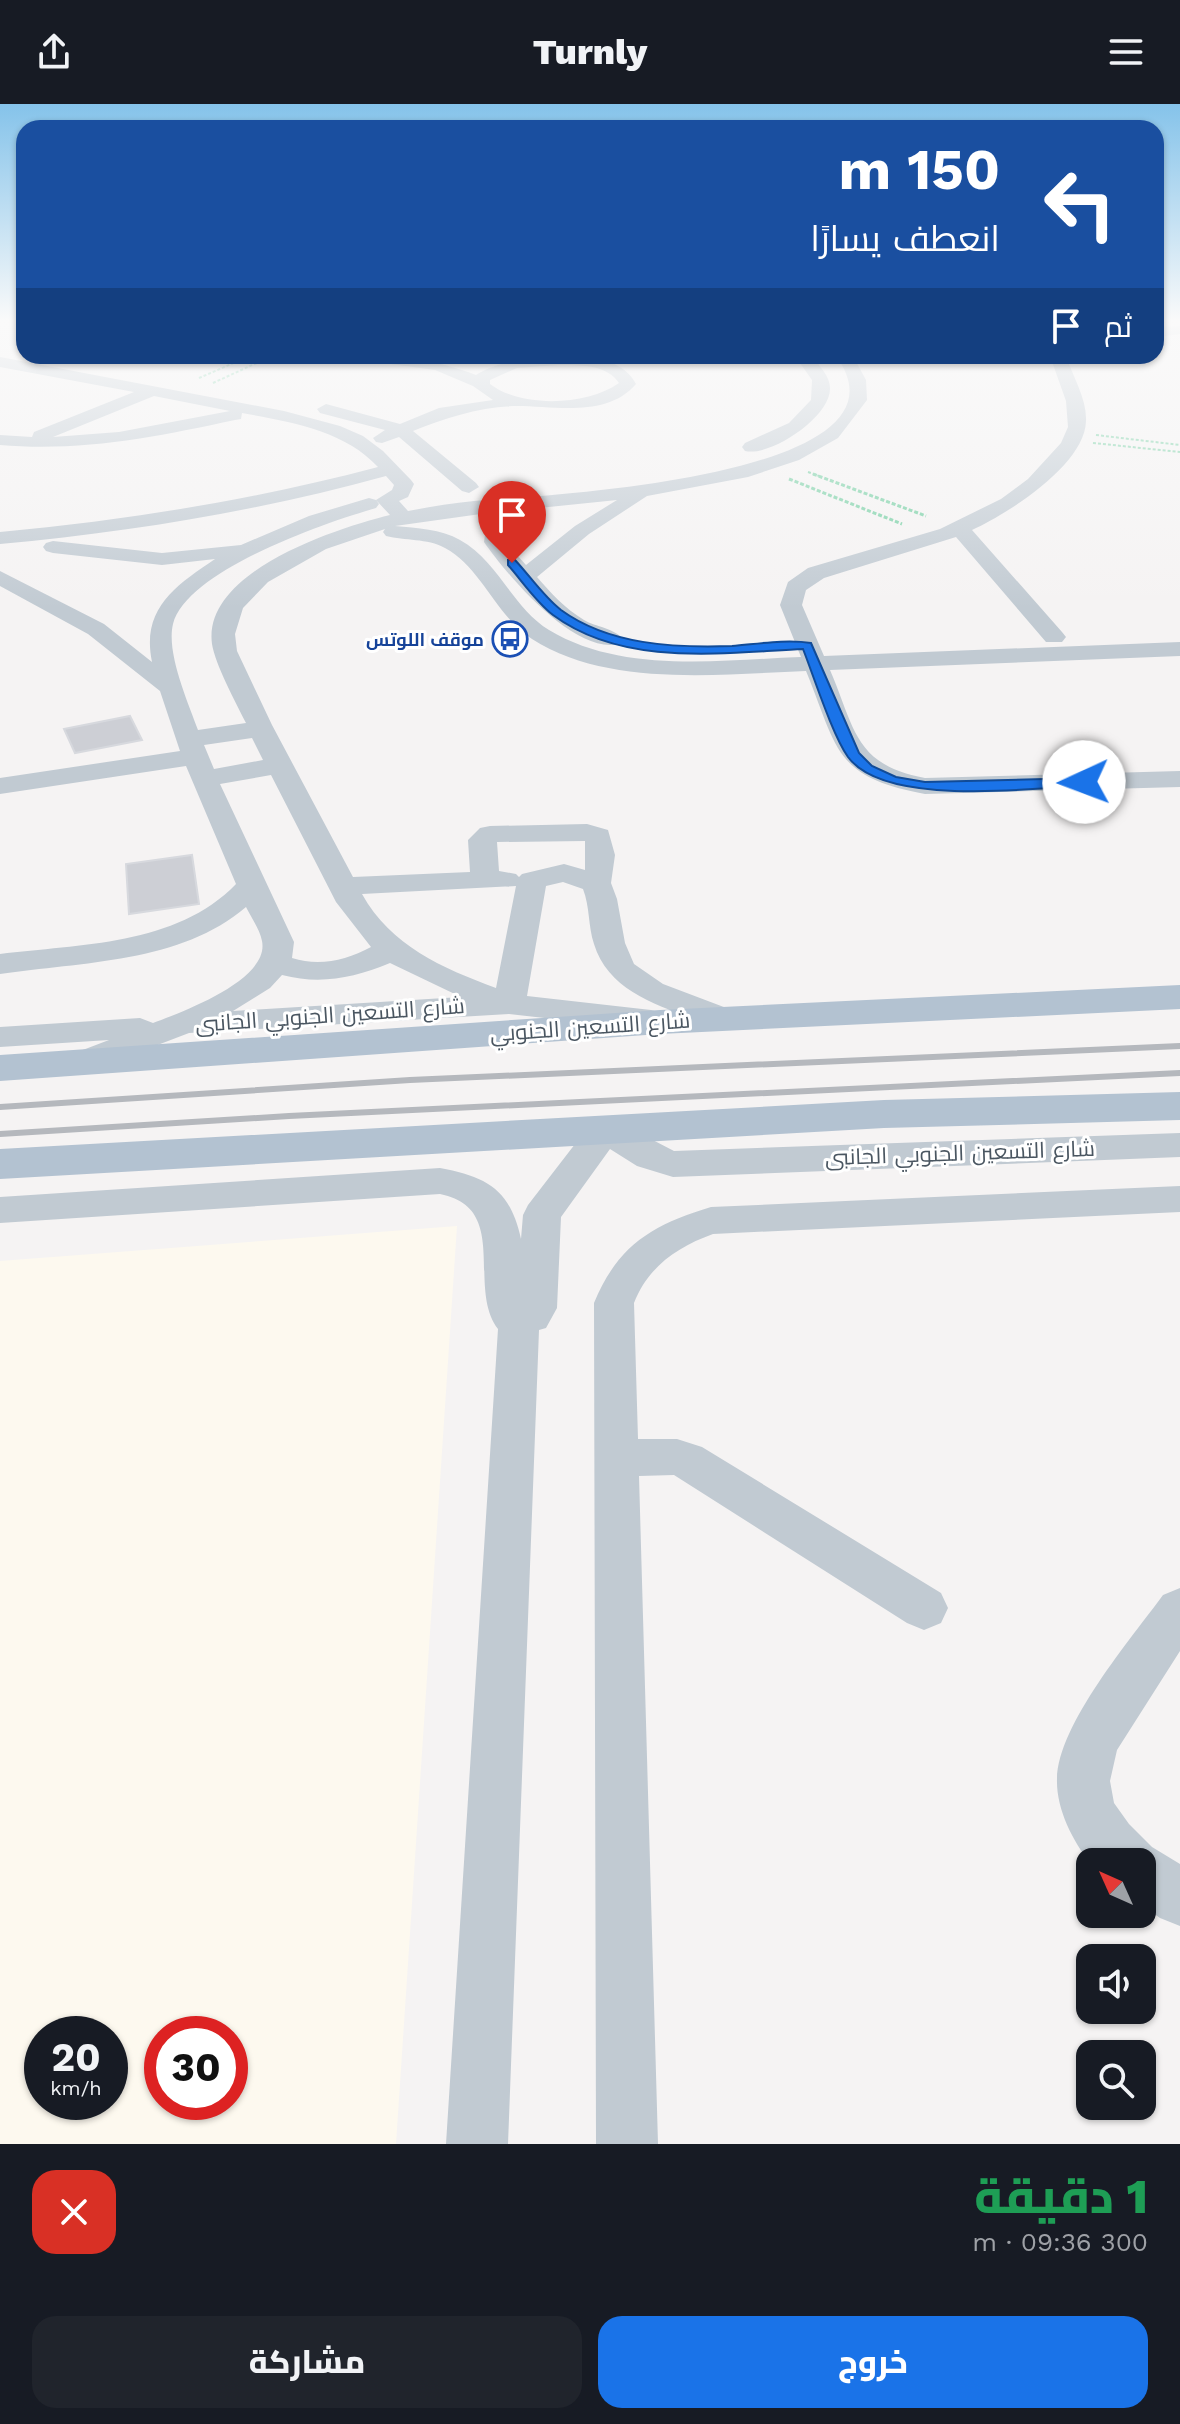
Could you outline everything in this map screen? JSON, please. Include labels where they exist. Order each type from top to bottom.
[{"type":"main road","name":"شارع التسعين الجنوبي","points":[[0,1068],[660,1022],[1180,997]]},
{"type":"main road","points":[[0,1164],[884,1114],[1180,1106]]},
{"type":"street","points":[[24,443],[88,417]]},
{"type":"street","points":[[0,440],[60,445],[100,442],[224,417]]},
{"type":"street","points":[[281,417],[334,430],[357,440],[413,479]]},
{"type":"street","points":[[363,417],[403,432],[462,481]]},
{"type":"street","points":[[334,430],[371,417]]},
{"type":"street","points":[[357,440],[383,438],[434,417]]},
{"type":"street","points":[[532,880],[509,1004],[442,978],[392,949],[358,915],[260,729],[223,643],[226,616],[245,591],[273,569],[344,536],[404,518],[589,481],[669,469],[730,454],[770,439],[802,417]]},
{"type":"street","points":[[0,539],[102,528],[210,512],[307,492],[413,479],[462,481],[537,493],[647,491],[768,464],[826,438],[848,417]]},
{"type":"street","points":[[1078,417],[1074,436],[1050,468],[1027,489],[960,529],[816,573],[804,579],[792,596],[791,605],[853,754],[867,769],[893,780],[925,786],[1180,779]]},
{"type":"street","points":[[386,500],[401,493],[413,479]]},
{"type":"street","points":[[16,557],[111,569],[158,587],[323,517],[462,481]]},
{"type":"street","points":[[525,576],[582,530],[647,491]]},
{"type":"street","points":[[438,536],[445,528],[464,523],[496,526],[537,493]]},
{"type":"street","points":[[386,500],[404,518]]},
{"type":"street","points":[[496,526],[494,542],[554,610],[578,626],[612,639],[653,647],[811,653],[1058,643],[1180,633]]},
{"type":"street","points":[[960,529],[1058,643],[1180,649]]},
{"type":"street","points":[[344,536],[409,532],[438,536],[469,553],[521,620],[541,635],[570,648],[618,661],[688,668],[811,653]]},
{"type":"street","points":[[0,539],[133,558],[177,558],[249,547]]},
{"type":"street","points":[[0,1053],[64,1064],[174,1025],[241,993],[262,978],[275,963],[278,942],[168,686],[159,645],[158,587],[176,569],[177,558]]},
{"type":"street","points":[[0,577],[96,629],[168,686]]},
{"type":"street","points":[[197,758],[260,729]]},
{"type":"street","points":[[0,786],[197,758],[279,765]]},
{"type":"street","points":[[485,880],[482,840],[490,834],[587,832],[598,836],[603,863],[596,883],[602,899],[609,943],[620,969],[652,991],[725,1019]]},
{"type":"street","points":[[343,886],[532,880],[564,873],[596,883]]},
{"type":"street","points":[[0,964],[165,939],[216,916],[252,884]]},
{"type":"street","points":[[275,963],[296,971],[321,973],[347,970],[392,949]]},
{"type":"street","name":"شارع التسعين الجنوبي الجانبى","points":[[0,1037],[509,1004],[660,1022]]},
{"type":"street","points":[[0,1210],[440,1181],[464,1185],[480,1194],[497,1221],[505,1255],[508,1314],[519,1320],[531,1317],[537,1308],[542,1215],[555,1193],[605,1130]]},
{"type":"street","name":"شارع التسعين الجنوبي الجانبى","points":[[605,1130],[650,1157],[673,1164],[1180,1145]]},
{"type":"street","points":[[297,1147],[351,1186]]},
{"type":"street","points":[[627,2144],[614,1303],[621,1282],[637,1261],[658,1243],[685,1228],[741,1218],[1180,1199]]},
{"type":"street","points":[[477,2144],[519,1320]]},
{"type":"street","points":[[616,1458],[677,1457],[686,1460],[924,1608]]},
{"type":"street","points":[[1115,1848],[1100,1834],[1087,1804],[1084,1768],[1092,1742],[1180,1610]]},
{"type":"street","points":[[1156,1881],[1180,1898]]},
{"type":"path","points":[[1074,436],[1180,445]]},
{"type":"path","points":[[1074,436],[1180,452]]},
{"type":"path","points":[[768,464],[960,529]]},
{"type":"path","points":[[768,464],[937,538]]},
{"type":"shaded area","points":[[457,1226],[396,2144],[0,2144],[0,1261]]},
{"type":"building","points":[[130,716],[142,740],[75,753],[64,729]]},
{"type":"building","points":[[192,855],[199,904],[129,914],[126,864]]},
{"type":"railway","points":[[0,1107],[410,1080],[1180,1046]]},
{"type":"railway","points":[[0,1134],[289,1116],[1180,1073]]},
{"type":"place","name":"موقف اللوتس","points":[[510,639]]},
{"type":"route","points":[[512,563],[554,610],[578,626],[612,639],[699,651],[807,646],[853,754],[867,769],[893,780],[925,786],[1084,782]]}]
